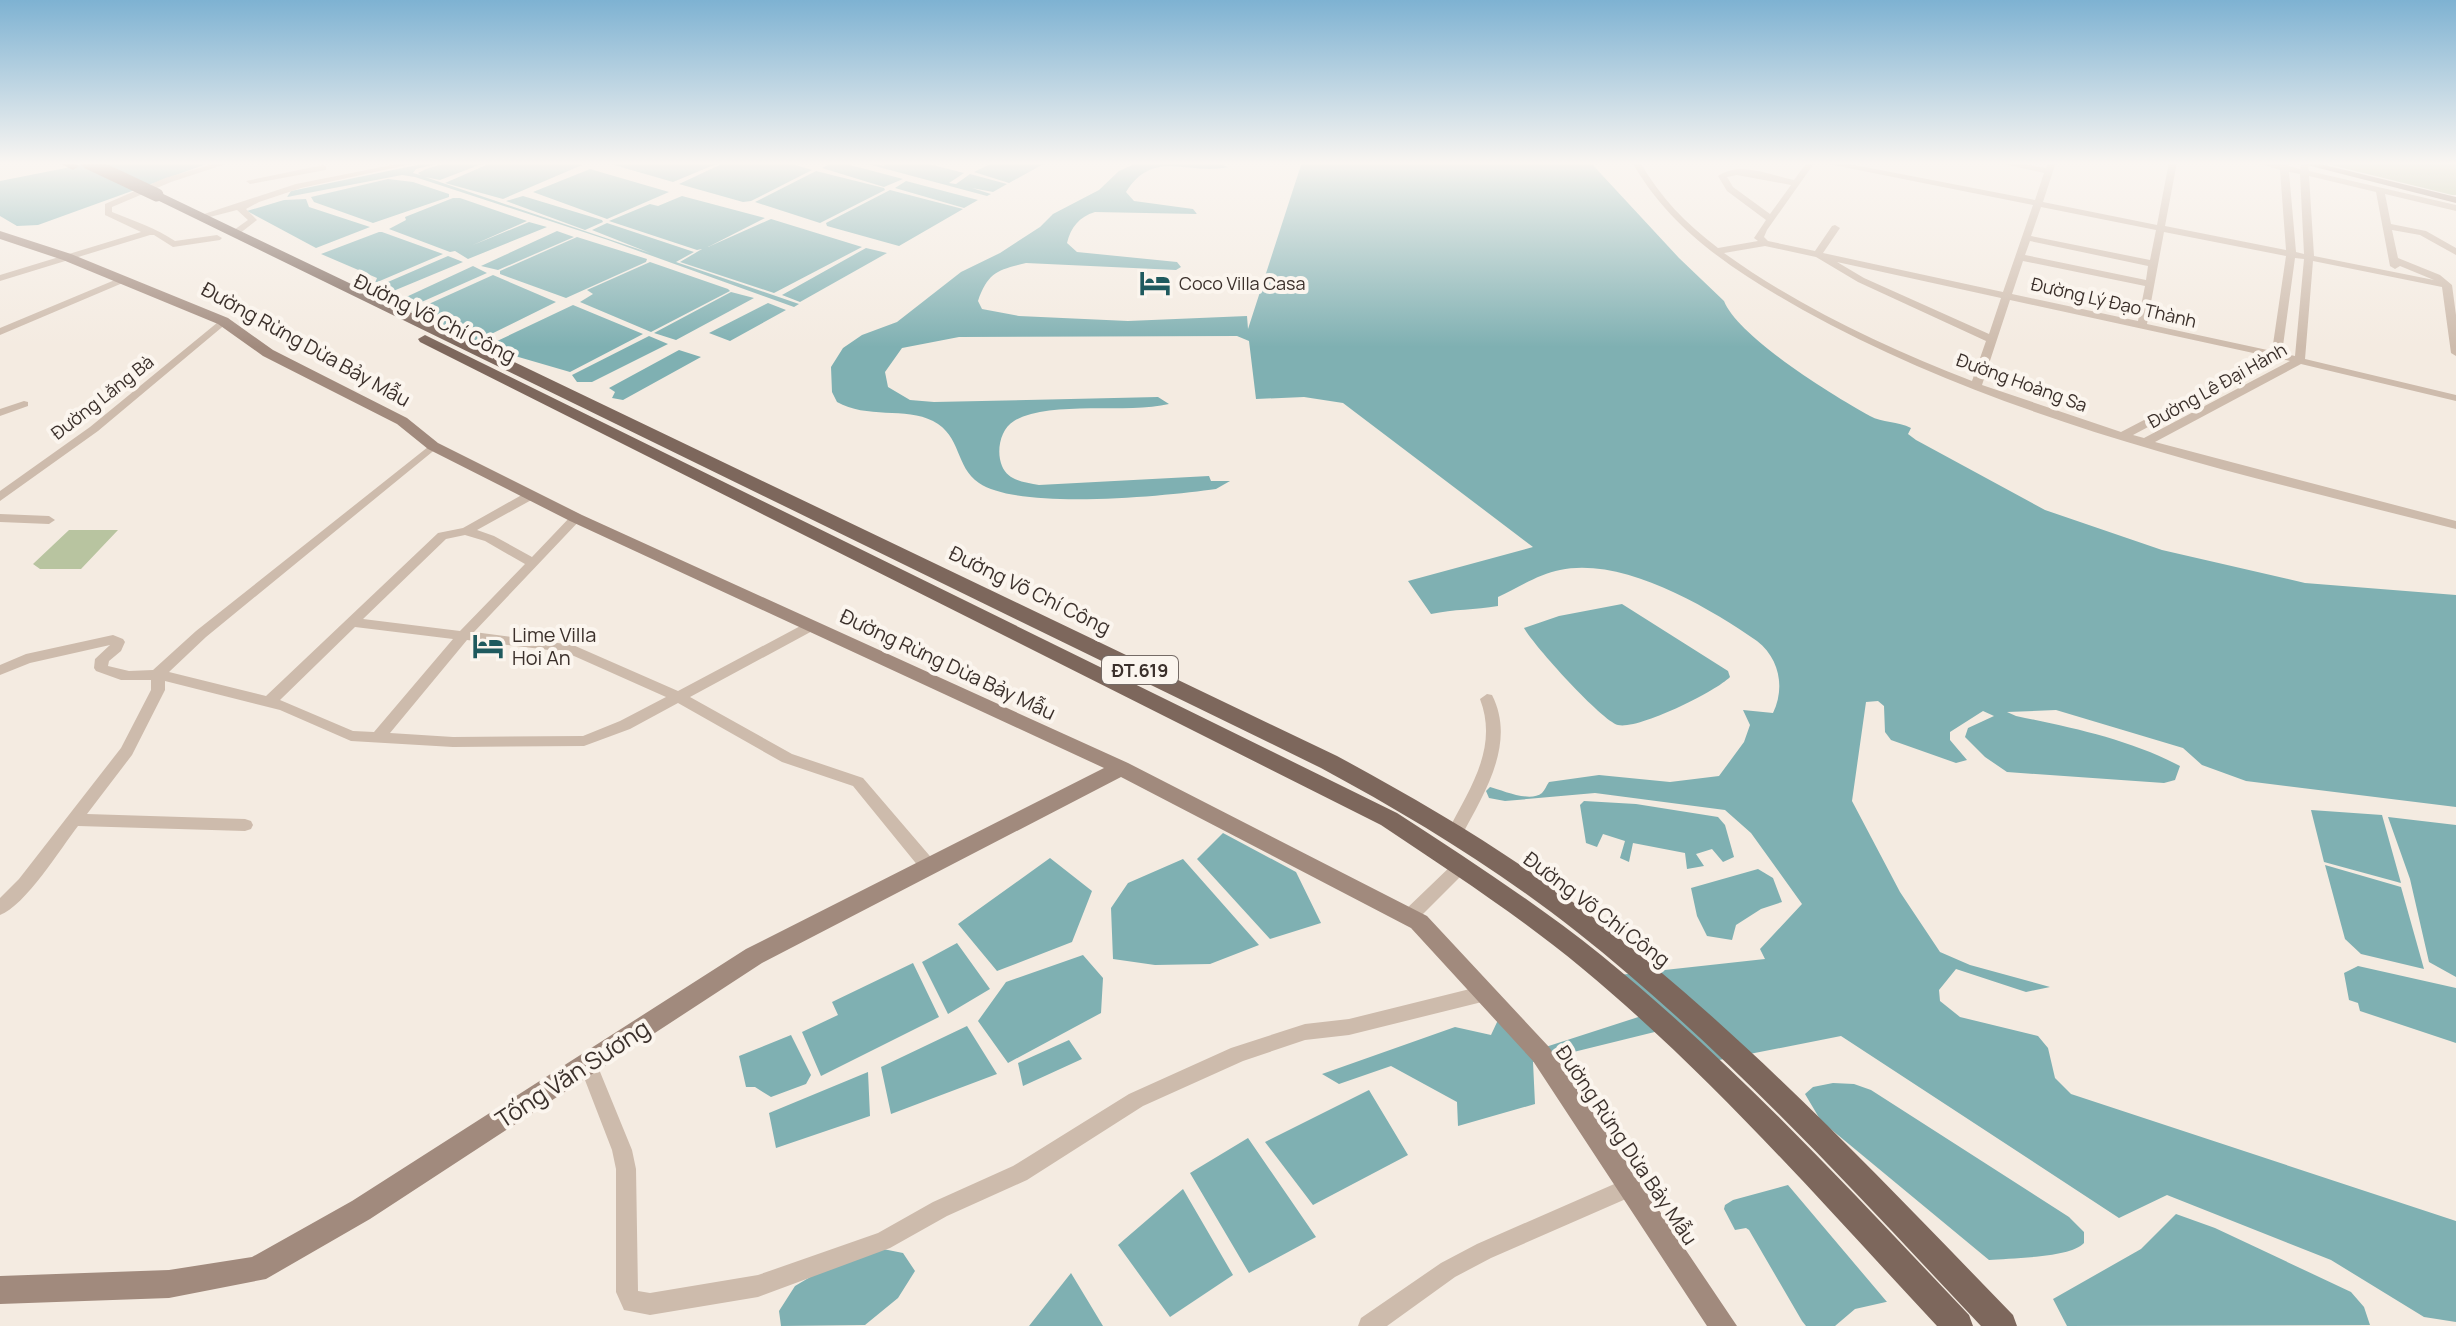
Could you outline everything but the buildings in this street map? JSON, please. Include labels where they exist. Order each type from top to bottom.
[{"type":"main road","name":"Đường Võ Chí Công","points":[[203,224],[635,435],[1329,762],[1455,833],[1616,949],[1697,1018],[1796,1112],[2002,1326]]},
{"type":"main road","name":"Đường Võ Chí Công","points":[[212,224],[226,235]]},
{"type":"main road","name":"Đường Võ Chí Công","points":[[635,435],[1389,819],[1461,866],[1618,984],[1689,1048],[1749,1105],[1958,1326]]},
{"type":"street","points":[[131,224],[149,232]]},
{"type":"street","points":[[0,278],[149,232],[156,232],[173,244],[226,235],[246,224]]},
{"type":"street","name":"Đường Hoàng Sa","points":[[1684,224],[1714,248],[1810,312],[1903,356],[2032,408],[2146,442],[2456,525]]},
{"type":"street","points":[[1714,248],[1762,241],[1768,224]]},
{"type":"street","points":[[1976,386],[2030,224]]},
{"type":"street","points":[[2144,224],[2447,285]]},
{"type":"street","points":[[2142,325],[2161,224]]},
{"type":"street","name":"Đường Lê Đại Hành","points":[[2124,435],[2277,355],[2291,253],[2289,224]]},
{"type":"street","name":"Đường Lê Đại Hành","points":[[2146,442],[2300,360],[2309,257],[2306,224]]},
{"type":"street","points":[[2397,275],[2388,226],[2456,240]]},
{"type":"street","points":[[1835,228],[1818,254],[1861,280],[1991,339]]},
{"type":"street","points":[[2423,233],[2456,252]]},
{"type":"street","name":"Đường Rừng Dừa Bảy Mẫu","points":[[0,235],[67,257],[223,321],[268,353],[402,421],[433,446],[576,518],[1121,768],[1419,922],[1482,994],[1541,1054],[1723,1326]]},
{"type":"street","points":[[2026,238],[2153,264]]},
{"type":"street","name":"Đường Lý Đạo Thành","points":[[1762,241],[2300,360],[2456,398]]},
{"type":"street","points":[[2019,257],[2149,284]]},
{"type":"street","points":[[2394,260],[2437,277],[2447,285],[2456,353]]},
{"type":"street","points":[[0,332],[122,280]]},
{"type":"street","name":"Đường Lăng Bà","points":[[0,497],[94,429],[223,321]]},
{"type":"street","points":[[0,413],[24,404]]},
{"type":"street","points":[[0,908],[25,884],[127,751],[158,690],[158,674],[201,634],[433,446]]},
{"type":"street","points":[[468,530],[531,495]]},
{"type":"street","points":[[0,518],[49,520]]},
{"type":"street","points":[[378,737],[464,635],[576,518]]},
{"type":"street","points":[[268,703],[442,536],[454,530],[468,530],[534,563]]},
{"type":"street","points":[[352,622],[568,648],[679,697],[787,758],[858,782],[929,867]]},
{"type":"street","points":[[0,670],[26,659],[113,640],[118,642],[116,648],[102,659],[101,668],[111,673],[146,677],[158,674],[268,703],[351,736],[453,742],[584,741],[625,725],[811,626]]},
{"type":"street","points":[[1455,833],[1494,748],[1493,711],[1487,699]]},
{"type":"street","name":"Tống Văn Sương","points":[[0,1290],[169,1284],[256,1270],[361,1210],[754,956],[1121,768]]},
{"type":"street","points":[[75,820],[245,825]]},
{"type":"street","points":[[1409,917],[1461,866]]},
{"type":"street","points":[[587,1062],[622,1150],[626,1169],[627,1292],[632,1302],[650,1304],[758,1286],[883,1241],[940,1209],[1020,1173],[1136,1100],[1238,1054],[1305,1032],[1349,1027],[1482,994]]},
{"type":"street","points":[[1369,1326],[1448,1270],[1628,1188]]},
{"type":"green space","points":[[69,530],[118,530],[81,569],[40,569],[33,564]]},
{"type":"water","points":[[271,224],[360,224],[370,227],[316,248]]},
{"type":"water","points":[[399,224],[521,224],[473,245],[524,224],[547,227],[468,259],[455,251],[450,252],[389,229]]},
{"type":"water","points":[[559,224],[650,253],[592,230],[610,224],[694,252],[676,262],[799,304],[794,307]]},
{"type":"water","points":[[568,224],[599,224],[585,230]]},
{"type":"water","points":[[618,224],[753,224],[708,247],[760,224],[787,224],[862,247],[774,293],[680,262],[702,249]]},
{"type":"water","points":[[826,224],[937,224],[899,246]]},
{"type":"water","points":[[1043,224],[1076,224],[1067,243],[1077,252],[1177,262],[1181,267],[1176,270],[1026,263],[1001,270],[990,278],[978,301],[982,309],[1019,316],[1128,321],[1247,316],[1248,329],[1282,224],[1647,224],[1724,301],[1748,332],[1789,365],[1875,418],[1911,428],[1908,434],[1916,440],[2045,510],[2162,550],[2305,583],[2456,595],[2456,807],[2246,781],[2202,765],[2183,748],[2056,710],[2007,712],[2140,748],[2180,766],[2175,780],[2164,783],[2007,772],[1985,757],[1965,737],[1968,728],[1994,716],[1983,711],[1950,732],[1950,740],[1967,760],[1956,763],[1891,740],[1885,732],[1884,706],[1878,701],[1866,702],[1852,801],[1900,892],[1940,952],[1970,965],[2050,987],[2026,992],[1956,969],[1939,990],[1940,1001],[1960,1017],[2038,1036],[2048,1048],[2055,1078],[2071,1094],[2456,1221],[2456,1322],[2424,1317],[2331,1260],[2167,1195],[2119,1218],[1841,1036],[1719,1060],[1679,1026],[1533,1062],[1535,1104],[1458,1126],[1457,1102],[1391,1066],[1339,1084],[1322,1074],[1455,1027],[1491,1035],[1498,1020],[1527,1053],[1660,1010],[1619,975],[1765,959],[1760,949],[1802,904],[1751,833],[1725,810],[1595,793],[1505,801],[1489,798],[1486,791],[1490,787],[1530,797],[1542,793],[1549,782],[1599,775],[1670,782],[1719,776],[1744,742],[1750,725],[1743,710],[1773,713],[1779,694],[1778,674],[1765,648],[1714,613],[1663,588],[1610,571],[1584,568],[1560,570],[1498,597],[1498,606],[1431,614],[1408,581],[1533,547],[1343,403],[1304,397],[1256,399],[1249,341],[1237,336],[959,337],[902,348],[885,372],[888,387],[910,400],[1158,397],[1169,404],[1047,411],[1014,421],[1005,429],[1000,441],[1002,466],[1013,478],[1039,485],[1209,476],[1211,481],[1230,481],[1216,489],[1094,499],[1026,497],[999,492],[971,476],[949,435],[933,421],[911,415],[860,410],[837,402],[832,392],[831,367],[843,348],[862,335],[897,322],[961,272],[1000,253]]},
{"type":"water","points":[[557,231],[574,237],[498,270],[481,266]]},
{"type":"water","points":[[379,232],[443,254],[375,283],[377,278],[321,254]]},
{"type":"water","points":[[577,237],[647,259],[646,262],[566,298],[500,274],[500,271]]},
{"type":"water","points":[[866,248],[887,253],[800,302],[782,295]]},
{"type":"water","points":[[448,256],[463,262],[386,294],[367,291]]},
{"type":"water","points":[[650,262],[730,291],[651,332],[580,302],[593,294],[587,290]]},
{"type":"water","points":[[473,266],[487,273],[408,308],[391,304]]},
{"type":"water","points":[[493,275],[556,302],[479,340],[471,340],[411,312]]},
{"type":"water","points":[[731,292],[754,298],[676,340],[654,333]]},
{"type":"water","points":[[768,303],[786,310],[730,341],[709,333]]},
{"type":"water","points":[[573,305],[643,334],[570,372],[515,356],[495,342]]},
{"type":"water","points":[[649,336],[668,344],[592,382],[577,382],[572,375]]},
{"type":"water","points":[[679,350],[701,357],[623,400],[612,398],[615,392],[609,388]]},
{"type":"water","points":[[1622,604],[1728,671],[1730,677],[1693,700],[1642,722],[1618,725],[1610,720],[1569,682],[1524,628],[1559,616]]},
{"type":"water","points":[[1584,801],[1636,804],[1718,817],[1725,825],[1734,857],[1723,862],[1712,849],[1696,854],[1704,866],[1687,869],[1685,853],[1633,843],[1629,862],[1620,858],[1625,841],[1603,834],[1597,847],[1586,843],[1580,805]]},
{"type":"water","points":[[2311,810],[2382,815],[2401,883],[2324,862]]},
{"type":"water","points":[[2388,817],[2456,825],[2456,977],[2429,962],[2410,879]]},
{"type":"water","points":[[1223,833],[1296,872],[1321,923],[1270,939],[1197,859]]},
{"type":"water","points":[[1050,858],[1092,891],[1072,942],[997,971],[958,924]]},
{"type":"water","points":[[1183,859],[1259,945],[1210,964],[1155,965],[1113,959],[1111,908],[1128,883]]},
{"type":"water","points":[[2325,865],[2401,887],[2424,969],[2361,954],[2345,939]]},
{"type":"water","points":[[1758,869],[1773,878],[1782,902],[1761,909],[1736,925],[1732,940],[1707,936],[1697,916],[1691,888]]},
{"type":"water","points":[[957,943],[990,989],[948,1014],[922,962]]},
{"type":"water","points":[[1083,955],[1103,978],[1101,1013],[1008,1063],[978,1021],[1006,982]]},
{"type":"water","points":[[913,963],[939,1017],[821,1076],[802,1032],[838,1015],[832,1002]]},
{"type":"water","points":[[2358,966],[2456,988],[2456,1043],[2360,1011],[2358,1003],[2349,1000],[2344,973]]},
{"type":"water","points":[[967,1026],[997,1074],[891,1114],[881,1067]]},
{"type":"water","points":[[791,1035],[811,1075],[806,1084],[771,1097],[755,1087],[746,1087],[739,1056]]},
{"type":"water","points":[[1069,1040],[1082,1059],[1023,1086],[1018,1063]]},
{"type":"water","points":[[868,1072],[870,1116],[776,1148],[769,1113]]},
{"type":"water","points":[[1833,1083],[1854,1084],[1871,1090],[2069,1217],[2084,1232],[2084,1243],[2066,1252],[1989,1260],[1821,1121],[1805,1094],[1813,1087]]},
{"type":"water","points":[[1369,1090],[1408,1155],[1313,1205],[1265,1142]]},
{"type":"water","points":[[1248,1138],[1316,1237],[1249,1273],[1190,1173]]},
{"type":"water","points":[[1788,1185],[1887,1302],[1855,1309],[1835,1326],[1806,1326],[1749,1230],[1735,1230],[1724,1209],[1733,1200]]},
{"type":"water","points":[[1183,1189],[1233,1275],[1170,1317],[1118,1245]]},
{"type":"water","points":[[2176,1214],[2215,1228],[2351,1292],[2364,1307],[2370,1325],[2067,1326],[2053,1299],[2141,1249]]},
{"type":"water","points":[[878,1248],[903,1253],[915,1271],[898,1298],[865,1325],[781,1326],[779,1311],[795,1286],[817,1273]]},
{"type":"water","points":[[1071,1273],[1103,1326],[1029,1326]]},
{"type":"place","name":"Coco Villa Casa","points":[[1155,283]]},
{"type":"place","name":"Lime Villa Hoi An","points":[[488,646]]}]
